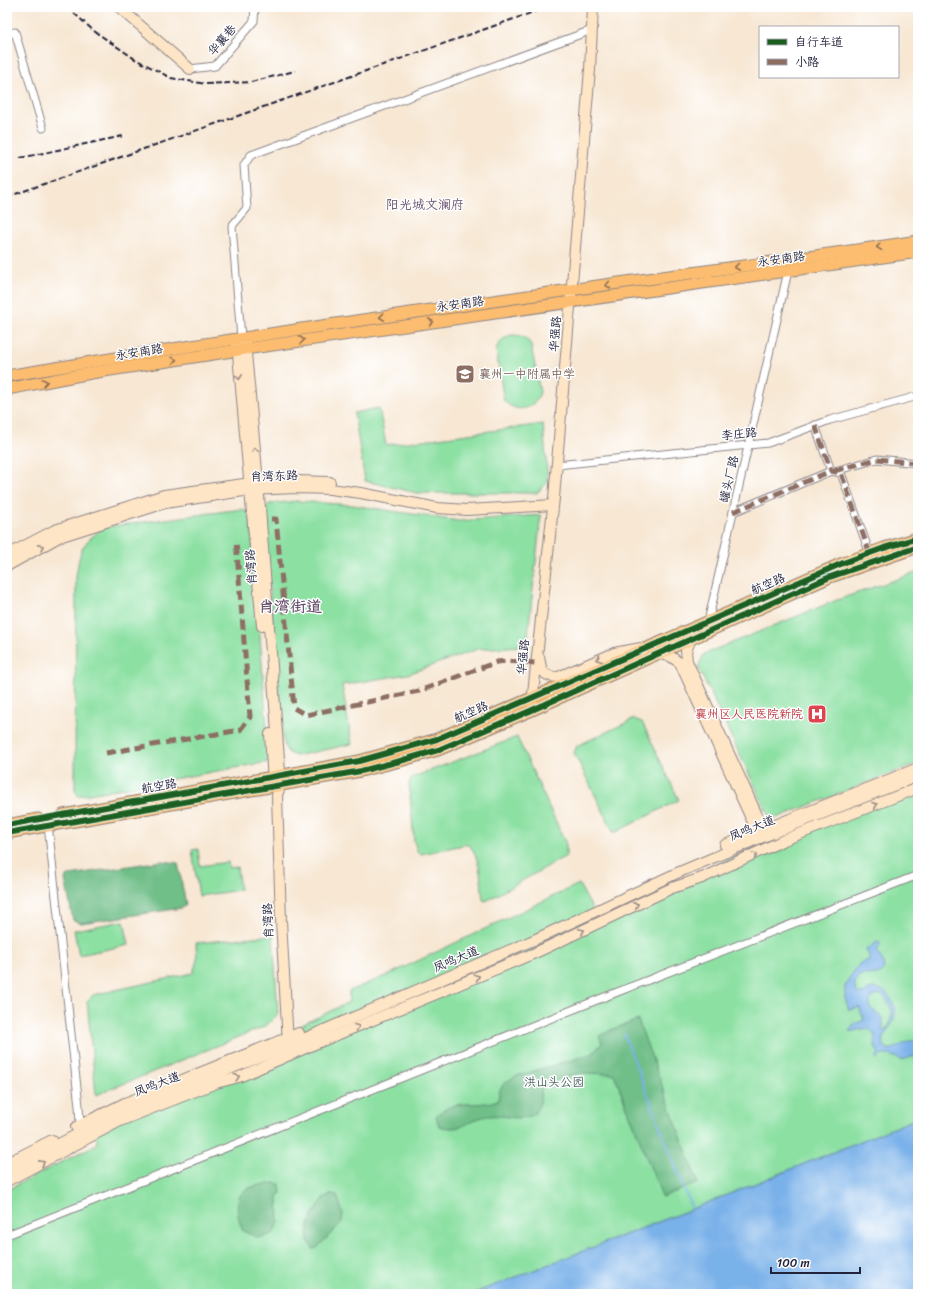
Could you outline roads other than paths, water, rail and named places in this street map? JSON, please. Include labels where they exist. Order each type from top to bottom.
[{"type":"main road","name":"永安南路","points":[[7,376],[241,338],[918,241]]},
{"type":"main road","name":"永安南路","points":[[7,389],[91,373],[241,349],[918,252]]},
{"type":"main road","name":"航空路","points":[[7,825],[361,771],[438,750],[530,711],[655,650],[708,622],[843,563],[918,538]]},
{"type":"main road","name":"航空路","points":[[7,833],[277,784],[437,739],[533,697],[655,650],[691,639],[830,577],[918,547]]},
{"type":"street","points":[[119,7],[190,69]]},
{"type":"street","name":"华襄巷","points":[[190,69],[215,66],[254,21],[255,7]]},
{"type":"street","name":"华强路","points":[[530,711],[533,697],[537,646],[554,501],[590,76],[593,7]]},
{"type":"street","points":[[241,338],[232,226],[247,208],[244,165],[251,155],[592,30]]},
{"type":"street","points":[[7,34],[16,32],[43,128]]},
{"type":"street","name":"罐头厂路","points":[[708,622],[788,271]]},
{"type":"street","name":"肖湾路","points":[[241,338],[277,784],[281,928],[288,1041]]},
{"type":"street","name":"李庄路","points":[[557,465],[768,443],[830,420],[918,396]]},
{"type":"street","points":[[815,425],[833,471]]},
{"type":"street","points":[[733,512],[833,471],[877,459],[918,463]]},
{"type":"street","points":[[833,471],[841,473],[870,554]]},
{"type":"street","name":"肖湾东路","points":[[7,566],[59,537],[165,503],[253,486]]},
{"type":"street","name":"肖湾东路","points":[[7,555],[55,530],[164,495],[253,486],[330,489],[361,493],[437,508],[468,510],[554,501]]},
{"type":"street","points":[[691,639],[686,651],[687,661],[762,834]]},
{"type":"street","points":[[537,646],[541,667],[546,674],[551,677],[558,677],[614,653],[655,650],[670,656],[680,663],[762,834]]},
{"type":"street","name":"凤鸣大道","points":[[762,834],[918,768]]},
{"type":"street","name":"凤鸣大道","points":[[7,1171],[122,1111],[559,926],[674,867],[918,776]]},
{"type":"street","points":[[7,1181],[120,1121],[216,1082],[239,1077],[314,1044],[535,953],[672,888],[702,878],[784,840],[918,788]]},
{"type":"street","points":[[48,825],[80,1125]]},
{"type":"street","points":[[7,1235],[602,998],[918,875]]},
{"type":"street","name":"凤鸣大道","points":[[7,1163],[125,1102],[288,1041]]},
{"type":"water","points":[[877,942],[880,943],[877,952],[882,960],[884,968],[881,974],[860,975],[855,983],[857,993],[863,994],[874,988],[887,994],[894,1006],[895,1012],[893,1022],[883,1040],[884,1046],[887,1049],[893,1049],[909,1041],[918,1040],[918,1055],[902,1060],[890,1055],[882,1055],[877,1059],[876,1057],[879,1054],[875,1046],[875,1035],[869,1029],[849,1031],[855,1024],[864,1020],[859,1007],[849,1010],[845,998],[845,987],[860,963],[869,960],[869,955],[866,951]],"holes":[[[875,995],[886,999],[892,1011],[890,1024],[885,1031],[882,1030],[882,1019],[870,1007],[870,1000]]]},
{"type":"water","points":[[918,1118],[918,1294],[472,1294],[692,1209]]},
{"type":"waterway","points":[[624,1034],[692,1209]]},
{"type":"railway","points":[[67,7],[94,31],[135,59],[171,78],[206,84],[251,82],[295,71]]},
{"type":"railway","points":[[7,197],[548,7]]},
{"type":"railway","points":[[20,158],[123,136]]},
{"type":"place","name":"襄州一中附属中学","points":[[465,374]]},
{"type":"place","name":"襄州区人民医院新院","points":[[817,714]]},
{"type":"district","name":"阳光城文澜府","points":[[425,204]]},
{"type":"district","name":"肖湾街道","points":[[290,606]]},
{"type":"park label","name":"洪山头公园","points":[[554,1082]]}]
